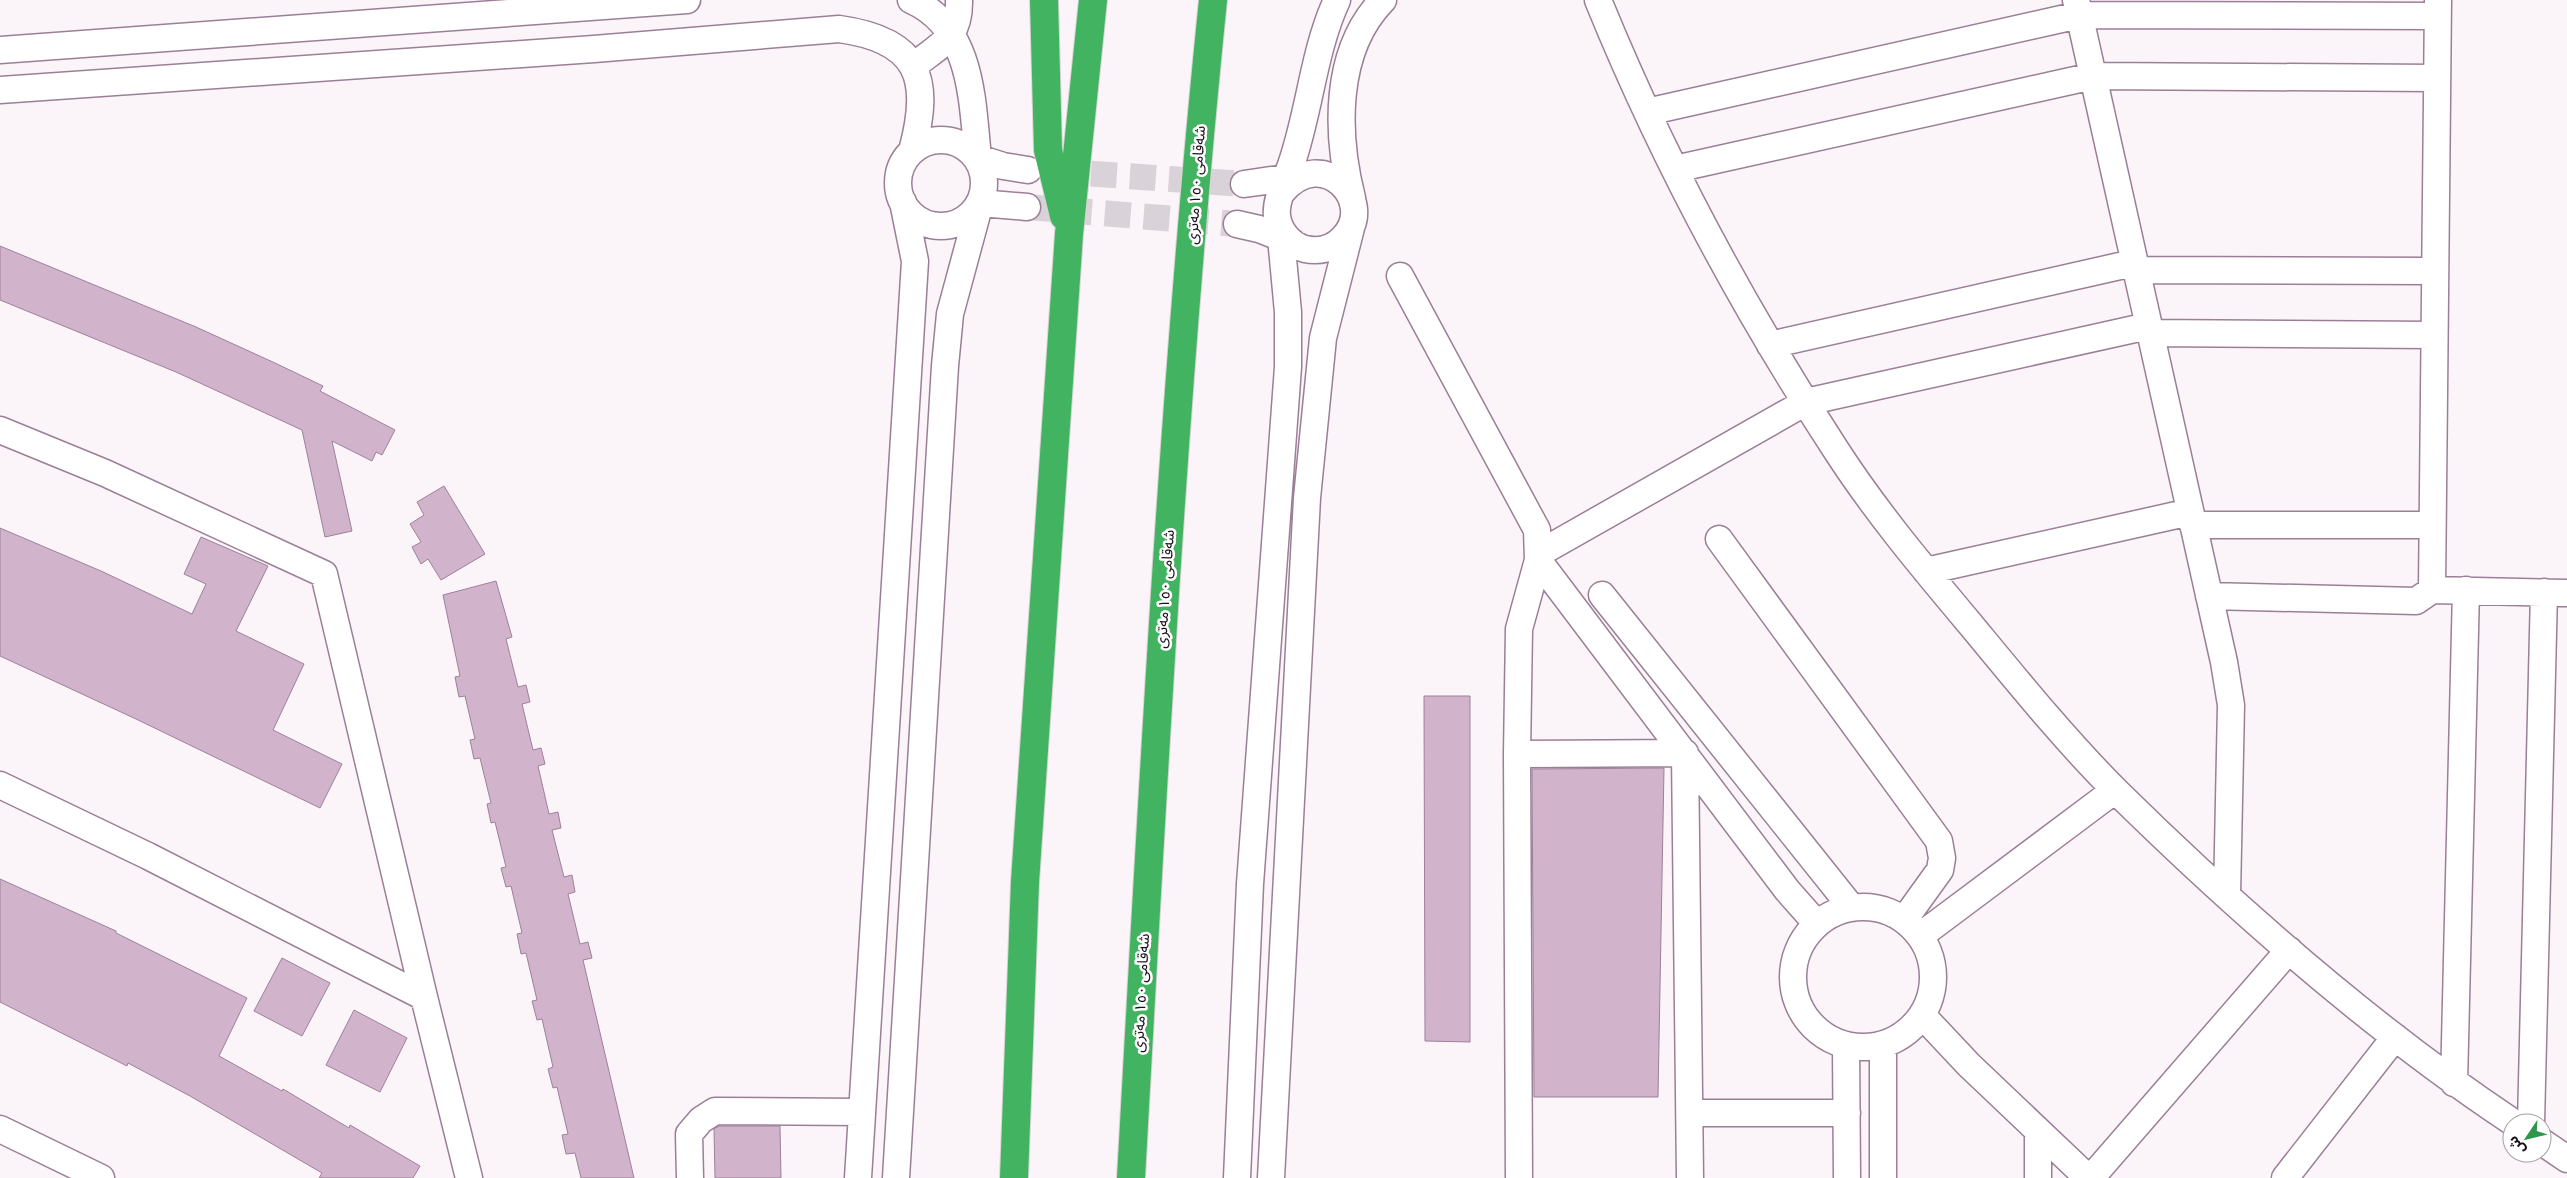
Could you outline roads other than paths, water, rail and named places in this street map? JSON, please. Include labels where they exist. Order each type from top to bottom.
[{"type":"highway","points":[[1044,0],[1048,150],[1069,234]]},
{"type":"highway","points":[[1014,1178],[1025,882],[1069,234],[1093,0]]},
{"type":"highway","name":"شەقامی ١٥٠ مەتری","points":[[1131,1178],[1161,635],[1201,118],[1213,0]]},
{"type":"street","points":[[0,50],[383,20],[687,0]]},
{"type":"street","points":[[896,1178],[945,366],[950,314],[980,203],[984,179],[978,158],[971,89],[961,52],[952,36],[936,16],[911,0]]},
{"type":"street","points":[[914,65],[952,36],[958,18],[959,0]]},
{"type":"street","points":[[1237,1178],[1250,884],[1288,367],[1288,312],[1284,236],[1278,204],[1289,182],[1326,30],[1337,0]]},
{"type":"street","points":[[1271,1178],[1307,498],[1313,421],[1323,338],[1354,215],[1353,202],[1344,165],[1341,129],[1343,92],[1356,41],[1372,12],[1383,0]]},
{"type":"street","points":[[1598,0],[1647,112],[1716,251],[1770,345],[1843,461],[1926,571],[2034,701],[2115,790],[2289,950],[2454,1082],[2502,1115]]},
{"type":"street","points":[[1647,112],[2078,7],[2438,8],[2432,590]]},
{"type":"street","points":[[2078,7],[2148,329],[2224,662],[2231,705],[2228,895]]},
{"type":"street","points":[[0,90],[594,49],[839,29],[861,32],[878,38],[894,46],[914,65],[918,75],[921,107],[920,122],[912,151],[900,169],[898,180],[915,261],[858,1178]]},
{"type":"street","points":[[1675,169],[2093,76],[2437,78]]},
{"type":"street","points":[[912,151],[923,144],[947,140],[959,144],[978,158],[1003,166],[1028,170]]},
{"type":"street","points":[[1244,184],[1289,182],[1312,173],[1326,174],[1338,180],[1347,190],[1353,202]]},
{"type":"street","points":[[903,202],[912,214],[923,222],[937,226],[952,224],[965,218],[980,203],[1027,207]]},
{"type":"street","points":[[1238,224],[1284,236],[1308,249],[1325,250],[1336,245],[1351,228]]},
{"type":"street","points":[[1770,345],[2134,266],[2434,271]]},
{"type":"street","points":[[1400,276],[1528,511],[1536,530],[1538,557],[1519,629],[1517,754],[1519,1178]]},
{"type":"street","points":[[1538,557],[1806,402],[2148,329],[2434,335]]},
{"type":"street","points":[[0,430],[105,473],[324,574],[424,997],[469,1178]]},
{"type":"street","points":[[1926,571],[2192,519],[2432,525]]},
{"type":"street","points":[[1719,539],[1939,841],[1942,858],[1940,870],[1912,928]]},
{"type":"street","points":[[1538,557],[1642,699],[1686,753],[1787,890],[1817,924]]},
{"type":"street","points":[[2209,596],[2416,601],[2432,590],[2556,592],[2531,1113]]},
{"type":"street","points":[[2454,1082],[2466,590]]},
{"type":"street","points":[[1602,595],[1852,908]]},
{"type":"street","points":[[1517,754],[1686,753]]},
{"type":"street","points":[[1686,753],[1690,1178]]},
{"type":"street","points":[[0,785],[148,856],[424,997]]},
{"type":"street","points":[[1912,928],[2115,790]]},
{"type":"street","points":[[1852,908],[1874,908],[1912,928],[1930,955],[1934,977],[1930,999],[1922,1015],[1905,1034],[1883,1045],[1863,1048],[1846,1046],[1832,1040],[1814,1027],[1803,1014],[1796,999],[1792,977],[1796,956],[1806,936],[1817,924],[1831,915],[1852,908]]},
{"type":"street","points":[[1922,1015],[1969,1065],[2089,1178],[2289,950]]},
{"type":"street","points":[[2285,1178],[2396,1037]]},
{"type":"street","points":[[1883,1045],[1883,1178]]},
{"type":"street","points":[[1846,1046],[1847,1178]]},
{"type":"street","points":[[690,1178],[689,1134],[701,1120],[714,1111],[862,1112]]},
{"type":"street","points":[[1690,1114],[1846,1113]]},
{"type":"street","points":[[0,1129],[101,1178]]},
{"type":"street","points":[[2038,1131],[2038,1178]]},
{"type":"street","points":[[2552,1149],[2567,1159]]},
{"type":"tunnel","points":[[1052,171],[1244,184]]},
{"type":"tunnel","points":[[1027,207],[1237,224]]}]
